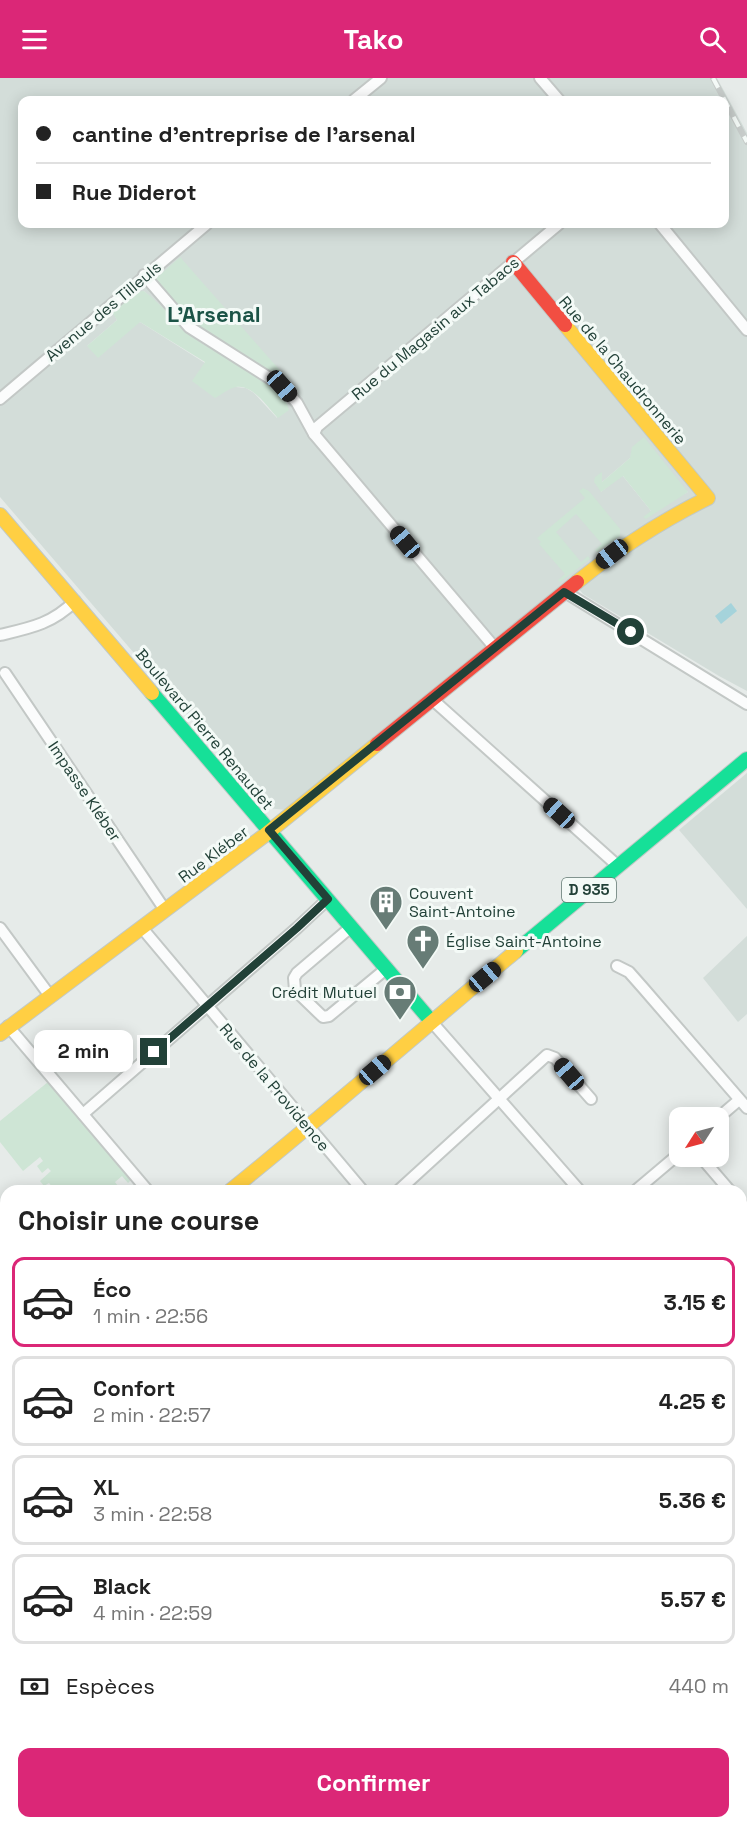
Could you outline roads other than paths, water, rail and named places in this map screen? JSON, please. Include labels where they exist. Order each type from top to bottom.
[{"type":"street","points":[[359,96],[381,78]]},
{"type":"street","points":[[540,78],[556,96]]},
{"type":"street","name":"Avenue des Tilleuls","points":[[0,399],[202,228]]},
{"type":"street","name":"Rue du Magasin aux Tabacs","points":[[314,434],[317,427],[554,228]]},
{"type":"street","points":[[663,228],[747,330]]},
{"type":"street","name":"Rue de la Chaudronnerie","points":[[513,262],[708,498]]},
{"type":"street","points":[[144,275],[189,327],[282,386],[297,403],[314,434],[495,648]]},
{"type":"street","name":"Rue Kléber","points":[[4,1030],[269,830],[612,554],[682,511],[708,498]]},
{"type":"street","name":"Boulevard Pierre Renaudet","points":[[0,515],[432,1021]]},
{"type":"street","points":[[564,592],[747,704]]},
{"type":"street","points":[[0,635],[45,624],[75,601]]},
{"type":"street","name":"Impasse Kléber","points":[[5,673],[165,910]]},
{"type":"street","points":[[433,700],[618,866]]},
{"type":"street","name":"D 935","points":[[238,1185],[310,1127],[432,1021],[747,759]]},
{"type":"street","points":[[82,1114],[328,899]]},
{"type":"street","points":[[351,927],[297,973],[294,983],[295,990],[323,1017],[329,1016],[387,968]]},
{"type":"street","points":[[0,928],[50,996]]},
{"type":"street","name":"Rue de la Providence","points":[[141,928],[358,1185]]},
{"type":"street","points":[[617,966],[629,972],[743,1104],[729,1112]]},
{"type":"street","points":[[432,1021],[575,1185]]},
{"type":"street","points":[[4,1030],[82,1114],[143,1185]]},
{"type":"street","points":[[404,1185],[498,1097],[547,1055],[555,1058],[591,1100]]},
{"type":"street","points":[[642,1185],[669,1162]]},
{"type":"street","points":[[709,1167],[725,1185]]},
{"type":"water","points":[[731,603],[737,611],[721,624],[715,616]]},
{"type":"railway","points":[[713,78],[723,96]]},
{"type":"railway","points":[[729,108],[747,142]]},
{"type":"place","name":"Couvent Saint-Antoine","points":[[386,931]]},
{"type":"place","name":"Église Saint-Antoine","points":[[423,970]]},
{"type":"place","name":"Crédit Mutuel","points":[[400,1021]]},
{"type":"district","name":"L'Arsenal","points":[[214,314]]}]
